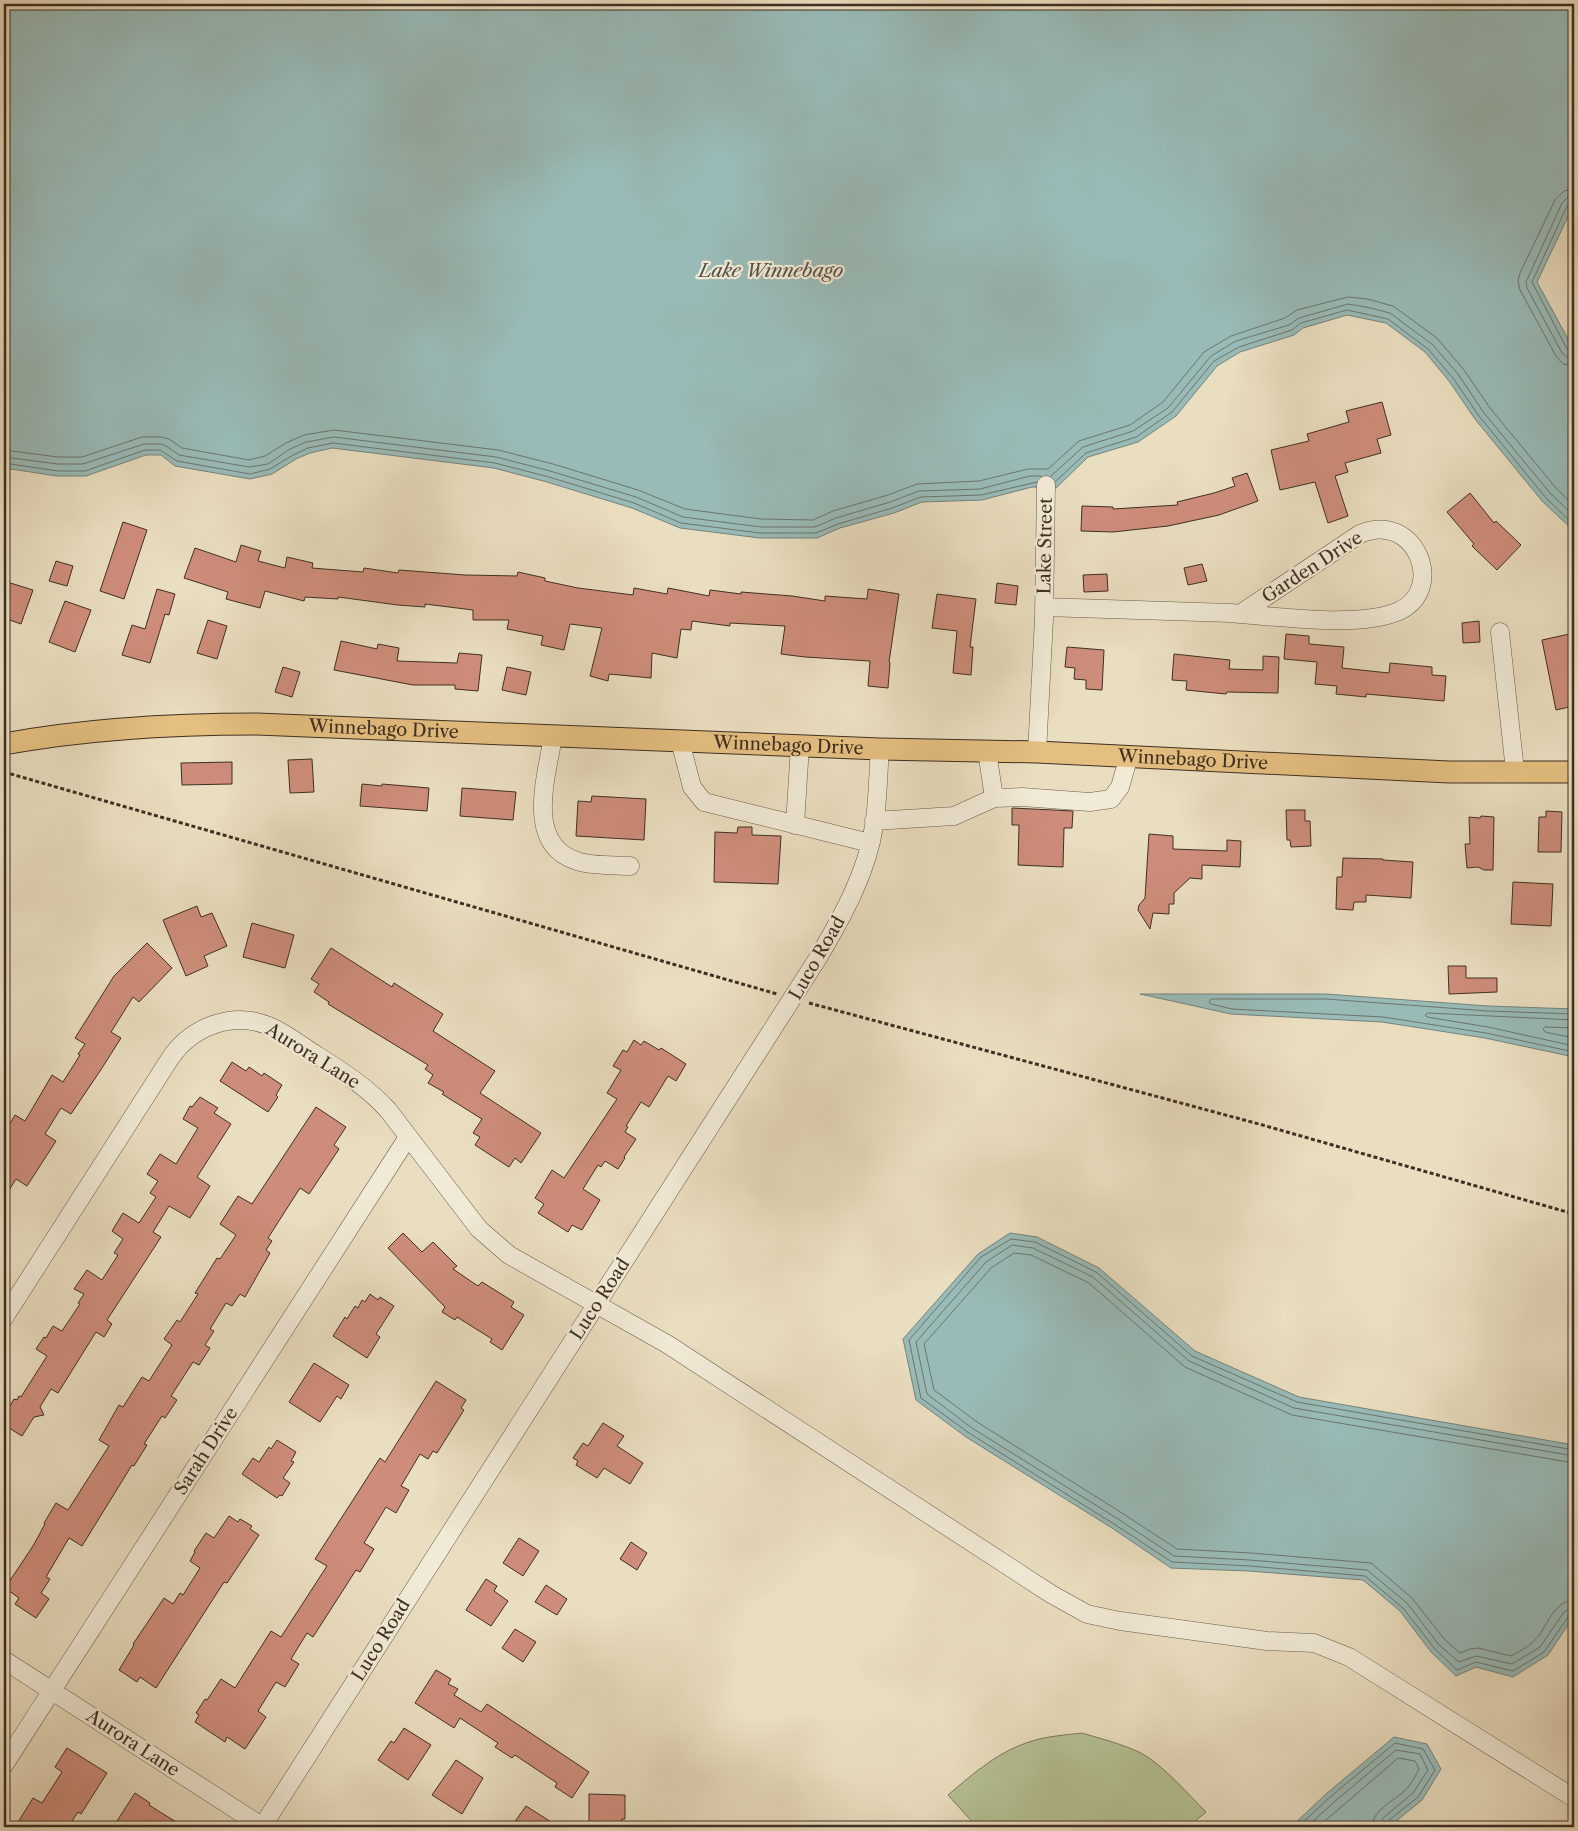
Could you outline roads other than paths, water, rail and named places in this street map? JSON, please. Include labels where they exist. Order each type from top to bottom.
[{"type":"main road","name":"Winnebago Drive","points":[[4,744],[31,739],[98,732],[200,724],[257,724],[680,742],[1037,752],[1449,772],[1574,772]]},
{"type":"street","name":"Lake Street","points":[[1044,606],[1046,485]]},
{"type":"street","name":"Garden Drive","points":[[1044,606],[1240,614],[1328,620],[1370,618],[1399,611],[1417,597],[1423,582],[1419,556],[1402,534],[1390,529],[1370,530],[1360,534],[1240,614]]},
{"type":"street","points":[[1037,752],[1044,606]]},
{"type":"street","points":[[1500,632],[1514,771]]},
{"type":"street","points":[[553,736],[542,817],[548,837],[559,853],[578,862],[630,866]]},
{"type":"street","points":[[680,742],[692,787],[704,802],[870,843]]},
{"type":"street","points":[[795,825],[800,746]]},
{"type":"street","name":"Luco Road","points":[[263,1827],[818,958],[850,899],[870,843],[874,821],[880,749]]},
{"type":"street","points":[[987,751],[994,798]]},
{"type":"street","points":[[874,821],[954,816],[994,798],[1022,797],[1090,802],[1111,798],[1120,787],[1129,756]]},
{"type":"street","name":"Aurora Lane","points":[[4,1318],[174,1054],[188,1038],[210,1026],[226,1021],[247,1020],[268,1025],[364,1086],[388,1110],[476,1225],[495,1245],[509,1255],[667,1344],[1051,1594],[1087,1614],[1120,1622],[1267,1641],[1314,1643],[1349,1657],[1574,1798]]},
{"type":"street","name":"Sarah Drive","points":[[4,1765],[408,1137]]},
{"type":"street","name":"Aurora Lane","points":[[4,1660],[263,1827]]},
{"type":"water","name":"Lake Winnebago","points":[[4,4],[1574,4],[1574,204],[1537,282],[1574,350],[1574,531],[1542,501],[1475,419],[1449,381],[1425,352],[1386,323],[1347,315],[1303,328],[1294,335],[1240,352],[1217,366],[1176,416],[1138,442],[1088,457],[1056,488],[1032,487],[982,500],[922,502],[894,513],[840,528],[817,538],[760,538],[680,528],[632,508],[494,468],[332,448],[310,453],[296,459],[272,474],[250,479],[175,466],[161,455],[146,455],[86,476],[57,476],[4,468]]},
{"type":"water","points":[[1140,994],[1326,994],[1488,1006],[1574,1009],[1574,1057],[1485,1038],[1382,1022],[1231,1014]]},
{"type":"water","points":[[1010,1233],[1037,1237],[1099,1268],[1195,1351],[1299,1397],[1574,1445],[1574,1616],[1548,1655],[1513,1677],[1476,1667],[1456,1676],[1431,1652],[1400,1611],[1363,1580],[1249,1571],[1171,1568],[1112,1528],[966,1437],[916,1400],[903,1339],[978,1254]]},
{"type":"water","points":[[1394,1737],[1427,1744],[1441,1769],[1422,1800],[1389,1827],[1291,1827],[1326,1794]]}]
